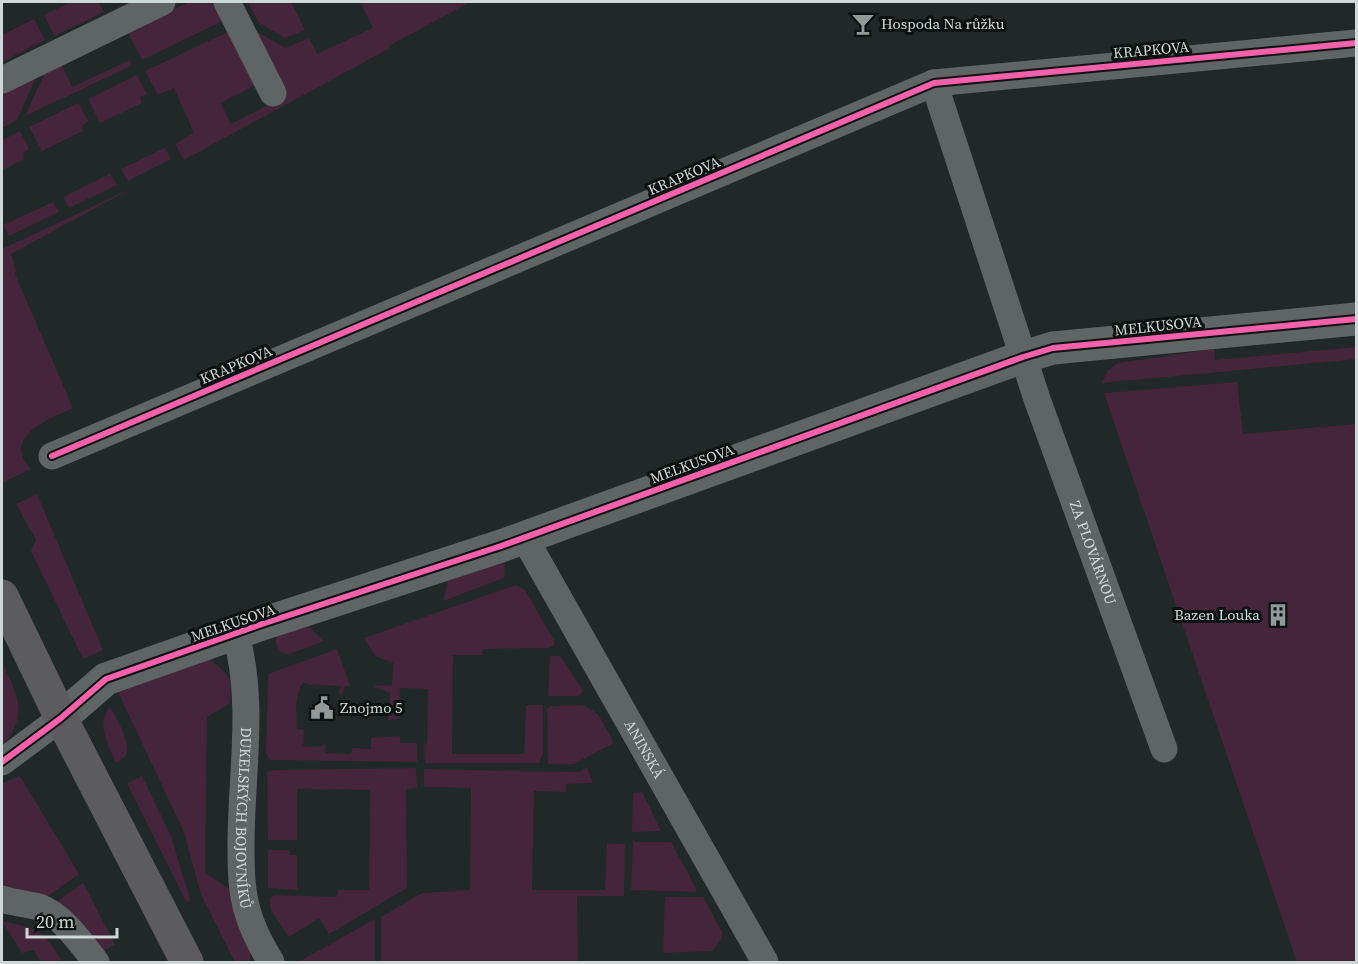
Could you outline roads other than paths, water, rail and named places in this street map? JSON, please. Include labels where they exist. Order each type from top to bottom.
[{"type":"main road","points":[[2,596],[61,718],[187,963]]},
{"type":"street","points":[[2,80],[162,2]]},
{"type":"street","points":[[227,2],[273,93]]},
{"type":"street","name":"KRAPKOVA","points":[[52,456],[934,83],[1356,43]]},
{"type":"street","name":"ZA PLOVÁRNOU","points":[[934,83],[1023,357],[1164,749]]},
{"type":"street","name":"MELKUSOVA","points":[[61,718],[106,679],[262,624],[524,537],[1023,357],[1053,348],[1356,319]]},
{"type":"street","name":"ANINSKÁ","points":[[524,537],[765,963]]},
{"type":"street","name":"DUKELSKÝCH BOJOVNÍKŮ","points":[[236,635],[243,659],[247,695],[241,830],[242,889],[253,929],[271,963]]},
{"type":"street","points":[[2,762],[61,718]]},
{"type":"street","points":[[2,899],[40,908],[52,915],[73,932],[96,963]]},
{"type":"place","name":"Hospoda Na růžku","points":[[863,24]]},
{"type":"place","name":"Bazen Louka","points":[[1278,615]]},
{"type":"place","name":"Znojmo 5","points":[[322,708]]}]
